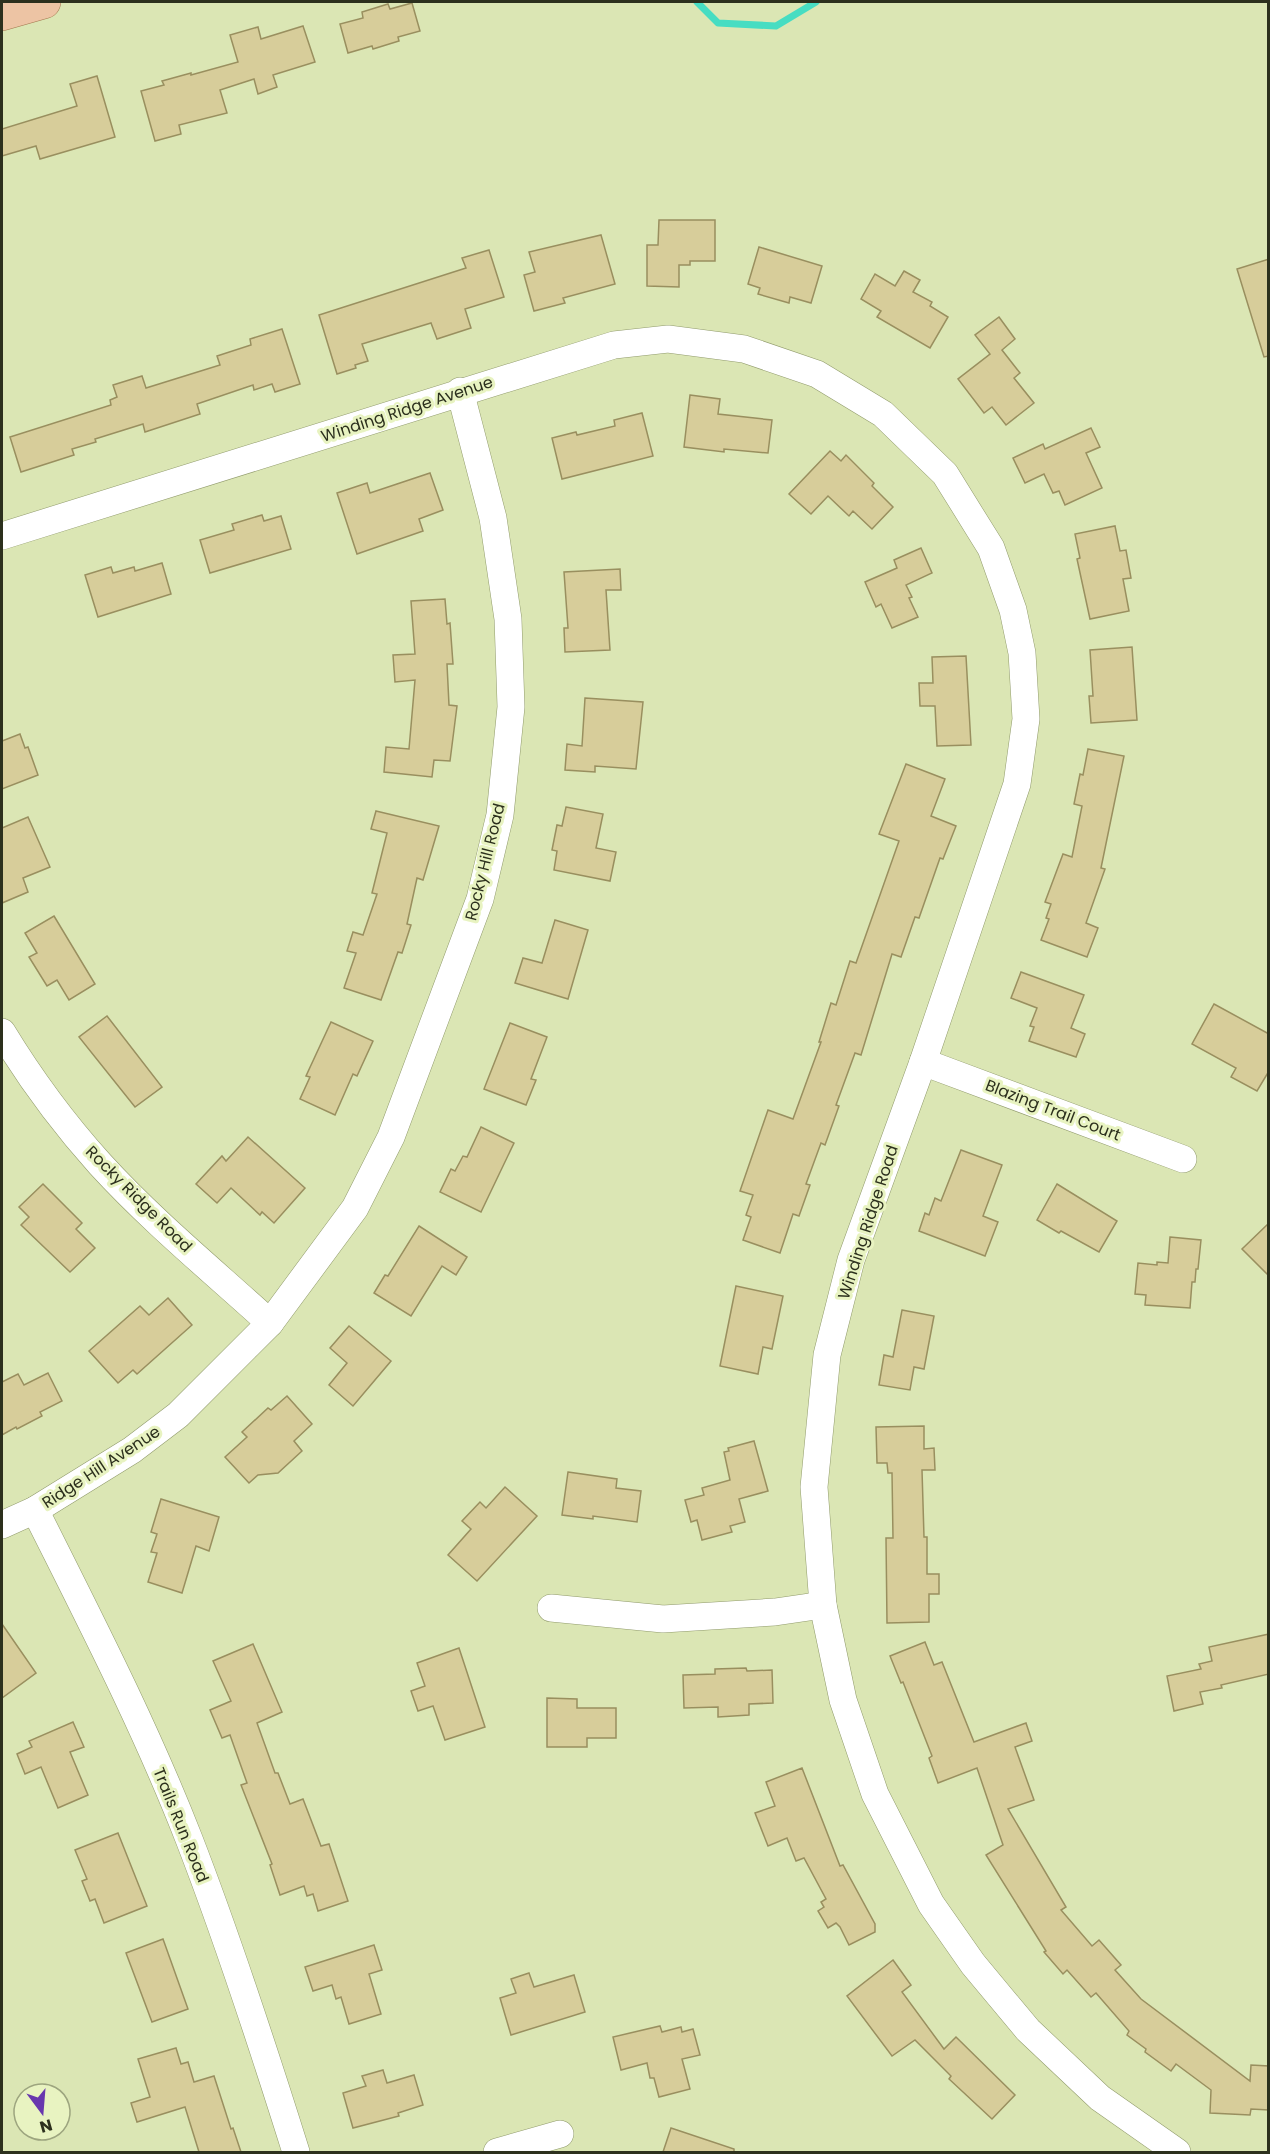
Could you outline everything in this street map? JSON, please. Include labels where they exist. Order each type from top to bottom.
[{"type":"main road","points":[[2,14],[44,2]]},
{"type":"street","name":"Winding Ridge Avenue","points":[[2,536],[614,345],[668,339],[744,349],[817,374]]},
{"type":"street","name":"Winding Ridge Road","points":[[817,374],[882,414],[945,474],[991,548],[1013,610],[1022,653],[1026,719],[1017,784],[924,1062],[851,1260],[827,1355],[814,1487],[823,1605],[843,1700],[875,1794],[931,1904],[973,1964],[1028,2030],[1100,2098],[1177,2152]]},
{"type":"street","name":"Rocky Hill Road","points":[[270,1323],[355,1208],[391,1137],[480,899],[500,815],[511,707],[508,619],[493,518],[460,392]]},
{"type":"street","name":"Rocky Ridge Road","points":[[2,1032],[30,1077],[99,1163],[149,1214],[270,1323]]},
{"type":"street","name":"Blazing Trail Court","points":[[924,1062],[1183,1159]]},
{"type":"street","name":"Ridge Hill Avenue","points":[[2,1525],[35,1510],[132,1450],[178,1415],[270,1323]]},
{"type":"street","name":"Trails Run Road","points":[[35,1510],[119,1678],[188,1837],[249,2001],[296,2152]]},
{"type":"street","points":[[551,1608],[663,1619],[775,1612],[823,1605]]},
{"type":"street","points":[[497,2152],[560,2133]]},
{"type":"building","points":[[412,3],[420,31],[398,37],[399,41],[373,49],[372,46],[348,53],[340,24],[363,18],[362,12],[388,4],[390,9]]},
{"type":"building","points":[[303,26],[315,62],[273,75],[277,87],[258,94],[254,79],[220,90],[227,113],[179,125],[181,134],[155,141],[141,91],[164,85],[162,81],[238,62],[230,35],[258,27],[261,39]]},
{"type":"building","points":[[97,76],[115,137],[40,159],[36,146],[2,156],[2,129],[77,106],[70,84]]},
{"type":"building","points":[[659,220],[715,220],[715,261],[690,261],[690,265],[679,265],[679,287],[647,286],[647,245],[658,245]]},
{"type":"building","points":[[601,235],[615,284],[563,298],[565,303],[534,311],[524,275],[535,272],[529,252]]},
{"type":"building","points":[[759,247],[822,266],[811,303],[790,297],[789,303],[758,294],[760,288],[748,284]]},
{"type":"building","points":[[489,250],[504,297],[465,309],[471,328],[437,339],[431,323],[362,344],[368,361],[355,365],[356,368],[337,374],[319,315],[466,268],[462,258]]},
{"type":"building","points":[[1269,259],[1269,356],[1264,357],[1237,269]]},
{"type":"building","points":[[904,271],[920,280],[913,292],[932,302],[930,306],[948,317],[930,348],[877,317],[881,311],[861,299],[875,274],[895,286]]},
{"type":"building","points":[[999,317],[1015,339],[1002,350],[1020,373],[1014,378],[1034,403],[1006,425],[992,407],[984,413],[958,379],[990,354],[975,335]]},
{"type":"building","points":[[282,329],[300,384],[275,392],[272,384],[254,390],[253,385],[197,404],[200,414],[145,432],[143,424],[95,439],[96,442],[72,449],[74,455],[21,472],[10,437],[111,405],[110,400],[117,397],[113,385],[142,376],[146,388],[220,365],[217,356],[251,345],[250,339]]},
{"type":"building","points":[[690,395],[720,399],[718,414],[772,420],[768,453],[724,449],[724,452],[684,447]]},
{"type":"building","points":[[642,413],[653,456],[562,479],[552,438],[615,426],[614,420]]},
{"type":"building","points":[[1091,428],[1100,447],[1086,453],[1102,488],[1065,505],[1059,491],[1053,493],[1044,474],[1025,483],[1013,458],[1043,444],[1045,449]]},
{"type":"building","points":[[830,451],[841,461],[846,455],[874,483],[872,486],[893,507],[872,529],[853,511],[849,516],[828,496],[811,514],[789,494]]},
{"type":"building","points":[[430,473],[443,510],[419,519],[423,531],[357,554],[337,493],[367,483],[370,493]]},
{"type":"building","points":[[262,515],[264,521],[281,516],[291,549],[210,573],[200,540],[234,530],[232,524]]},
{"type":"building","points":[[1115,526],[1120,551],[1126,550],[1131,578],[1123,579],[1129,611],[1090,619],[1077,559],[1080,558],[1075,534]]},
{"type":"building","points":[[921,548],[932,573],[906,585],[918,617],[892,628],[881,604],[876,607],[865,582],[897,568],[894,560]]},
{"type":"building","points":[[162,563],[171,594],[98,617],[85,575],[111,567],[113,573],[134,567],[135,571]]},
{"type":"building","points":[[620,569],[621,590],[606,590],[610,650],[565,652],[564,628],[568,628],[564,572]]},
{"type":"building","points":[[445,599],[447,624],[450,623],[453,664],[447,664],[449,705],[457,706],[450,761],[434,760],[432,777],[384,772],[386,747],[409,749],[415,680],[395,682],[393,655],[415,654],[411,601]]},
{"type":"building","points":[[1132,647],[1137,720],[1091,723],[1089,696],[1093,696],[1090,650]]},
{"type":"building","points":[[966,656],[971,745],[937,746],[935,706],[920,706],[919,683],[933,683],[932,657]]},
{"type":"building","points":[[585,698],[643,702],[636,769],[595,766],[595,772],[565,770],[567,744],[582,746]]},
{"type":"building","points":[[20,734],[25,748],[28,747],[38,775],[2,789],[2,741]]},
{"type":"building","points":[[1088,749],[1124,756],[1101,868],[1105,869],[1086,923],[1098,928],[1087,957],[1041,940],[1049,919],[1046,918],[1051,904],[1045,902],[1063,854],[1072,857],[1082,806],[1074,804]]},
{"type":"building","points":[[906,764],[945,779],[931,816],[956,826],[943,859],[940,858],[919,918],[915,917],[901,957],[892,954],[861,1055],[855,1053],[836,1105],[839,1106],[825,1145],[821,1143],[806,1184],[810,1185],[799,1216],[793,1214],[780,1253],[743,1240],[751,1217],[746,1215],[753,1195],[740,1191],[768,1110],[793,1119],[821,1042],[819,1042],[831,1003],[836,1005],[850,961],[856,963],[899,841],[879,834]]},
{"type":"building","points":[[566,807],[603,814],[596,848],[616,852],[610,881],[554,870],[557,851],[552,850],[557,825],[562,826]]},
{"type":"building","points":[[376,811],[439,826],[423,880],[417,878],[407,924],[411,925],[402,953],[398,952],[381,1000],[344,988],[356,953],[347,951],[353,932],[363,935],[377,894],[372,893],[387,833],[371,829]]},
{"type":"building","points":[[28,817],[50,867],[23,878],[28,892],[2,903],[2,828]]},
{"type":"building","points":[[54,916],[95,984],[69,1000],[57,980],[47,986],[29,957],[37,953],[25,933]]},
{"type":"building","points":[[555,920],[588,930],[568,999],[515,983],[523,958],[542,963]]},
{"type":"building","points":[[1021,972],[1084,995],[1071,1028],[1085,1034],[1076,1057],[1029,1041],[1034,1027],[1030,1026],[1037,1008],[1011,998]]},
{"type":"building","points":[[1214,1004],[1269,1034],[1269,1071],[1257,1091],[1231,1077],[1236,1068],[1192,1044]]},
{"type":"building","points":[[107,1016],[162,1087],[135,1107],[79,1037]]},
{"type":"building","points":[[331,1022],[373,1041],[357,1076],[353,1074],[335,1115],[300,1099],[310,1077],[306,1076]]},
{"type":"building","points":[[510,1023],[547,1037],[531,1079],[536,1080],[526,1105],[484,1089]]},
{"type":"building","points":[[481,1127],[514,1143],[481,1212],[440,1192],[451,1169],[455,1171],[463,1156],[467,1157]]},
{"type":"building","points":[[248,1137],[305,1188],[274,1223],[262,1212],[260,1215],[231,1188],[217,1203],[196,1184],[222,1156],[226,1161]]},
{"type":"building","points":[[961,1150],[1002,1165],[983,1216],[998,1222],[985,1256],[919,1231],[925,1213],[929,1215],[935,1198],[941,1201]]},
{"type":"building","points":[[43,1184],[82,1223],[76,1229],[95,1248],[70,1272],[21,1225],[29,1217],[19,1207]]},
{"type":"building","points":[[1057,1184],[1117,1221],[1099,1252],[1037,1220]]},
{"type":"building","points":[[1269,1223],[1269,1276],[1242,1249]]},
{"type":"building","points":[[419,1226],[467,1257],[456,1275],[442,1266],[411,1316],[374,1293],[385,1275],[388,1276]]},
{"type":"building","points":[[1170,1237],[1201,1240],[1198,1269],[1196,1269],[1195,1282],[1192,1282],[1190,1308],[1145,1305],[1146,1295],[1135,1294],[1138,1263],[1157,1265],[1157,1262],[1168,1263]]},
{"type":"building","points":[[736,1286],[783,1296],[772,1349],[763,1347],[758,1374],[720,1366]]},
{"type":"building","points":[[168,1298],[192,1325],[137,1374],[133,1370],[118,1383],[89,1351],[140,1306],[149,1315]]},
{"type":"building","points":[[902,1310],[934,1316],[924,1369],[914,1367],[910,1390],[879,1385],[884,1355],[893,1357]]},
{"type":"building","points":[[349,1326],[391,1361],[353,1406],[329,1385],[347,1363],[330,1348]]},
{"type":"building","points":[[48,1373],[62,1401],[40,1412],[42,1416],[2,1435],[2,1382],[18,1374],[24,1385]]},
{"type":"building","points":[[287,1396],[312,1424],[294,1441],[302,1451],[278,1473],[258,1475],[249,1483],[225,1457],[247,1437],[242,1432],[268,1408],[271,1410]]},
{"type":"building","points":[[924,1426],[924,1449],[934,1448],[935,1470],[922,1470],[927,1574],[939,1574],[939,1594],[929,1594],[929,1622],[887,1623],[886,1538],[893,1538],[892,1473],[888,1473],[887,1463],[877,1463],[876,1427]]},
{"type":"building","points":[[754,1441],[768,1491],[739,1499],[745,1522],[730,1526],[732,1532],[702,1540],[697,1520],[691,1522],[685,1500],[704,1495],[702,1488],[730,1480],[724,1452],[729,1451],[728,1448]]},
{"type":"building","points":[[568,1472],[617,1479],[616,1488],[641,1491],[637,1522],[593,1516],[593,1519],[562,1515]]},
{"type":"building","points":[[505,1487],[537,1516],[477,1581],[448,1555],[471,1529],[462,1521],[480,1502],[486,1508]]},
{"type":"building","points":[[161,1499],[219,1517],[209,1551],[196,1546],[182,1593],[148,1582],[157,1553],[151,1552],[157,1534],[151,1532]]},
{"type":"building","points":[[2,1624],[36,1673],[2,1698]]},
{"type":"building","points":[[1269,1634],[1269,1674],[1200,1692],[1203,1704],[1174,1711],[1167,1676],[1201,1669],[1199,1664],[1212,1661],[1209,1647]]},
{"type":"building","points":[[925,1642],[934,1665],[942,1662],[974,1742],[1026,1723],[1032,1741],[1015,1747],[1034,1800],[1008,1809],[1066,1907],[1061,1910],[1092,1946],[1099,1940],[1121,1965],[1115,1970],[1141,1999],[1250,2081],[1251,2065],[1269,2066],[1269,2110],[1251,2109],[1250,2115],[1210,2113],[1211,2090],[1176,2064],[1171,2071],[1145,2052],[1146,2049],[1127,2035],[1129,2031],[1096,1993],[1091,1997],[1067,1970],[1063,1974],[1044,1952],[1046,1951],[986,1855],[1003,1845],[977,1768],[938,1783],[929,1758],[932,1756],[903,1682],[901,1683],[890,1656]]},
{"type":"building","points":[[253,1644],[282,1712],[257,1723],[275,1773],[278,1773],[290,1804],[303,1799],[321,1846],[329,1844],[348,1901],[318,1911],[313,1894],[307,1896],[304,1886],[280,1895],[270,1865],[272,1864],[241,1785],[247,1783],[230,1735],[222,1738],[210,1710],[231,1701],[213,1661]]},
{"type":"building","points":[[459,1648],[485,1727],[445,1740],[433,1706],[418,1711],[411,1691],[425,1686],[417,1663]]},
{"type":"building","points":[[746,1668],[747,1671],[772,1670],[773,1703],[749,1704],[749,1715],[718,1717],[718,1707],[684,1708],[683,1675],[715,1674],[715,1669]]},
{"type":"building","points":[[547,1698],[577,1699],[577,1708],[616,1708],[616,1738],[587,1738],[587,1747],[547,1747]]},
{"type":"building","points":[[73,1722],[84,1747],[70,1752],[88,1795],[58,1808],[41,1767],[25,1774],[17,1754],[32,1747],[29,1741]]},
{"type":"building","points":[[802,1768],[840,1866],[843,1865],[875,1924],[875,1932],[849,1945],[840,1927],[836,1923],[828,1928],[818,1911],[824,1907],[821,1902],[826,1899],[804,1858],[796,1861],[787,1838],[768,1846],[755,1813],[775,1806],[766,1782]]},
{"type":"building","points":[[118,1833],[147,1906],[104,1923],[95,1899],[90,1901],[82,1881],[87,1879],[75,1850]]},
{"type":"building","points":[[163,1939],[188,2009],[152,2022],[126,1953]]},
{"type":"building","points":[[374,1945],[382,1970],[369,1974],[381,2014],[349,2024],[341,1997],[336,1999],[332,1985],[313,1991],[305,1967]]},
{"type":"building","points":[[893,1960],[911,1985],[902,1992],[944,2049],[956,2037],[1015,2095],[992,2119],[949,2079],[951,2076],[915,2040],[892,2056],[847,1996]]},
{"type":"building","points":[[529,1973],[534,1987],[574,1975],[585,2012],[511,2035],[500,1998],[516,1993],[511,1979]]},
{"type":"building","points":[[660,2026],[662,2032],[681,2027],[682,2032],[693,2029],[700,2055],[682,2059],[690,2089],[659,2097],[654,2078],[650,2078],[647,2063],[621,2070],[613,2037]]},
{"type":"building","points":[[176,2048],[181,2064],[188,2062],[194,2082],[214,2076],[241,2152],[199,2152],[185,2107],[137,2122],[131,2103],[150,2097],[138,2059]]},
{"type":"building","points":[[383,2070],[387,2083],[414,2075],[423,2105],[398,2113],[399,2116],[353,2128],[343,2093],[366,2086],[362,2076]]},
{"type":"building","points":[[671,2128],[734,2149],[734,2152],[663,2152]]},
{"type":"waterway","points":[[697,2],[718,23],[776,26],[816,2]]}]
